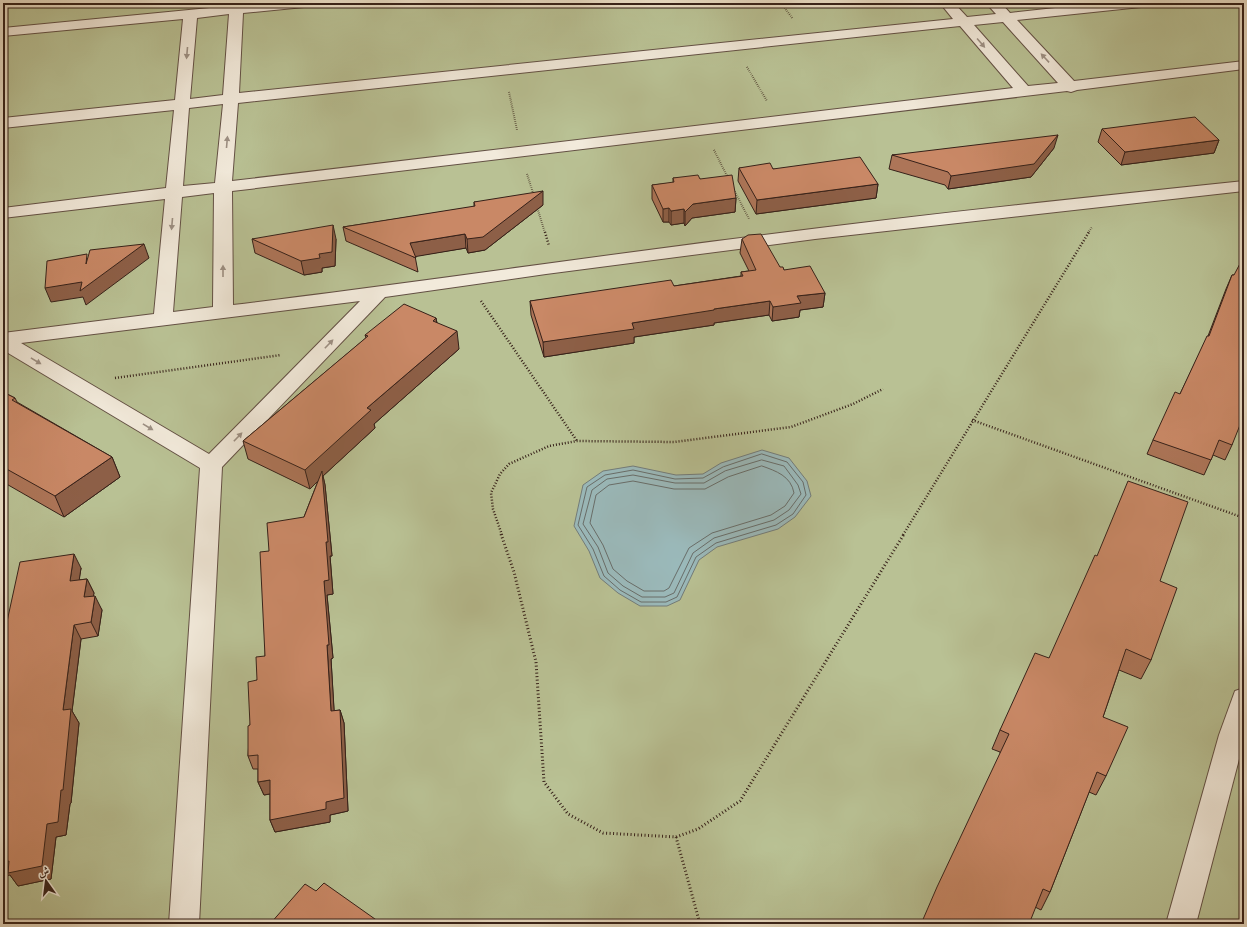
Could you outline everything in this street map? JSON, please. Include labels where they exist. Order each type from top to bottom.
[{"type":"street","points":[[3,32],[304,3]]},
{"type":"street","points":[[947,3],[1025,92]]},
{"type":"street","points":[[992,3],[1071,87]]},
{"type":"street","points":[[3,123],[1141,3]]},
{"type":"street","points":[[96,23],[122,7]]},
{"type":"street","points":[[223,310],[223,187],[231,99],[236,10]]},
{"type":"street","points":[[163,318],[190,14]]},
{"type":"street","points":[[3,213],[1071,87],[1244,65]]},
{"type":"street","points":[[3,340],[223,310],[467,281],[556,267],[761,241],[1109,200],[1244,186]]},
{"type":"street","points":[[184,924],[211,465],[379,292]]},
{"type":"street","points":[[3,340],[211,465]]},
{"type":"street","points":[[1181,924],[1232,735],[1244,699]]},
{"type":"path","points":[[735,46],[779,121]]},
{"type":"path","points":[[704,130],[728,179]]},
{"type":"path","points":[[732,186],[761,241]]},
{"type":"path","points":[[883,389],[853,404],[791,427],[674,442],[577,441],[549,446],[509,464],[500,474],[491,493],[493,509],[514,572],[536,662],[544,782],[568,814],[603,833],[676,837],[698,829],[740,801],[972,420],[1109,200]]},
{"type":"path","points":[[467,281],[577,441]]},
{"type":"path","points":[[75,384],[324,349]]},
{"type":"path","points":[[972,420],[1244,518]]},
{"type":"path","points":[[676,837],[700,924]]},
{"type":"green space","points":[[3,3],[1244,3],[1244,924],[3,924]]},
{"type":"water","points":[[762,450],[789,458],[807,481],[811,496],[795,517],[778,529],[717,547],[699,560],[680,600],[667,606],[640,606],[618,593],[600,578],[589,551],[574,526],[583,485],[603,471],[633,466],[676,475],[703,474],[721,463]]},
{"type":"building","points":[[1195,117],[1219,140],[1125,152],[1102,129]]},
{"type":"building","points":[[1058,135],[1034,164],[951,176],[948,172],[892,155]]},
{"type":"building","points":[[860,157],[878,184],[757,200],[739,168],[770,163],[773,169]]},
{"type":"building","points":[[698,175],[700,179],[732,175],[736,198],[693,204],[685,212],[684,209],[671,211],[669,208],[663,209],[652,185],[674,182],[673,178]]},
{"type":"building","points":[[543,191],[483,237],[467,239],[465,234],[410,243],[416,258],[343,227],[475,206],[474,202]]},
{"type":"building","points":[[333,225],[332,252],[319,254],[320,258],[301,261],[252,239]]},
{"type":"building","points":[[761,234],[780,267],[783,267],[784,270],[810,266],[825,293],[797,296],[801,303],[773,307],[770,301],[714,309],[632,323],[634,329],[543,342],[530,301],[671,280],[674,286],[743,276],[741,272],[756,270],[742,239],[748,235]]},
{"type":"building","points":[[144,244],[80,291],[82,282],[45,288],[47,261],[87,254],[86,264],[90,250]]},
{"type":"building","points":[[1244,256],[1244,415],[1232,445],[1219,440],[1211,460],[1153,440],[1175,392],[1180,394],[1207,336],[1209,336],[1232,275],[1234,275]]},
{"type":"building","points":[[404,304],[436,318],[433,321],[457,331],[367,408],[371,410],[305,470],[243,441],[368,336],[365,335]]},
{"type":"building","points":[[3,392],[15,398],[12,400],[112,457],[55,496],[3,467]]},
{"type":"building","points":[[322,471],[328,542],[326,542],[329,580],[324,581],[329,645],[327,645],[331,711],[340,710],[344,798],[326,802],[326,809],[270,820],[270,780],[258,782],[258,755],[248,756],[248,726],[250,725],[248,682],[257,680],[256,657],[265,656],[260,552],[269,551],[267,523],[304,517]]},
{"type":"building","points":[[1128,481],[1188,502],[1160,581],[1177,588],[1151,660],[1126,649],[1103,717],[1128,727],[1106,776],[1097,772],[1050,892],[1043,889],[1029,924],[921,924],[1009,734],[1000,730],[1035,653],[1049,658],[1095,555],[1097,556]]},
{"type":"building","points":[[74,554],[70,581],[87,579],[84,597],[95,596],[91,622],[74,625],[63,710],[71,709],[63,790],[61,790],[58,822],[47,824],[42,866],[8,873],[9,861],[3,862],[3,640],[20,562]]},
{"type":"building","points":[[324,883],[382,924],[270,924],[305,884],[316,891]]}]
